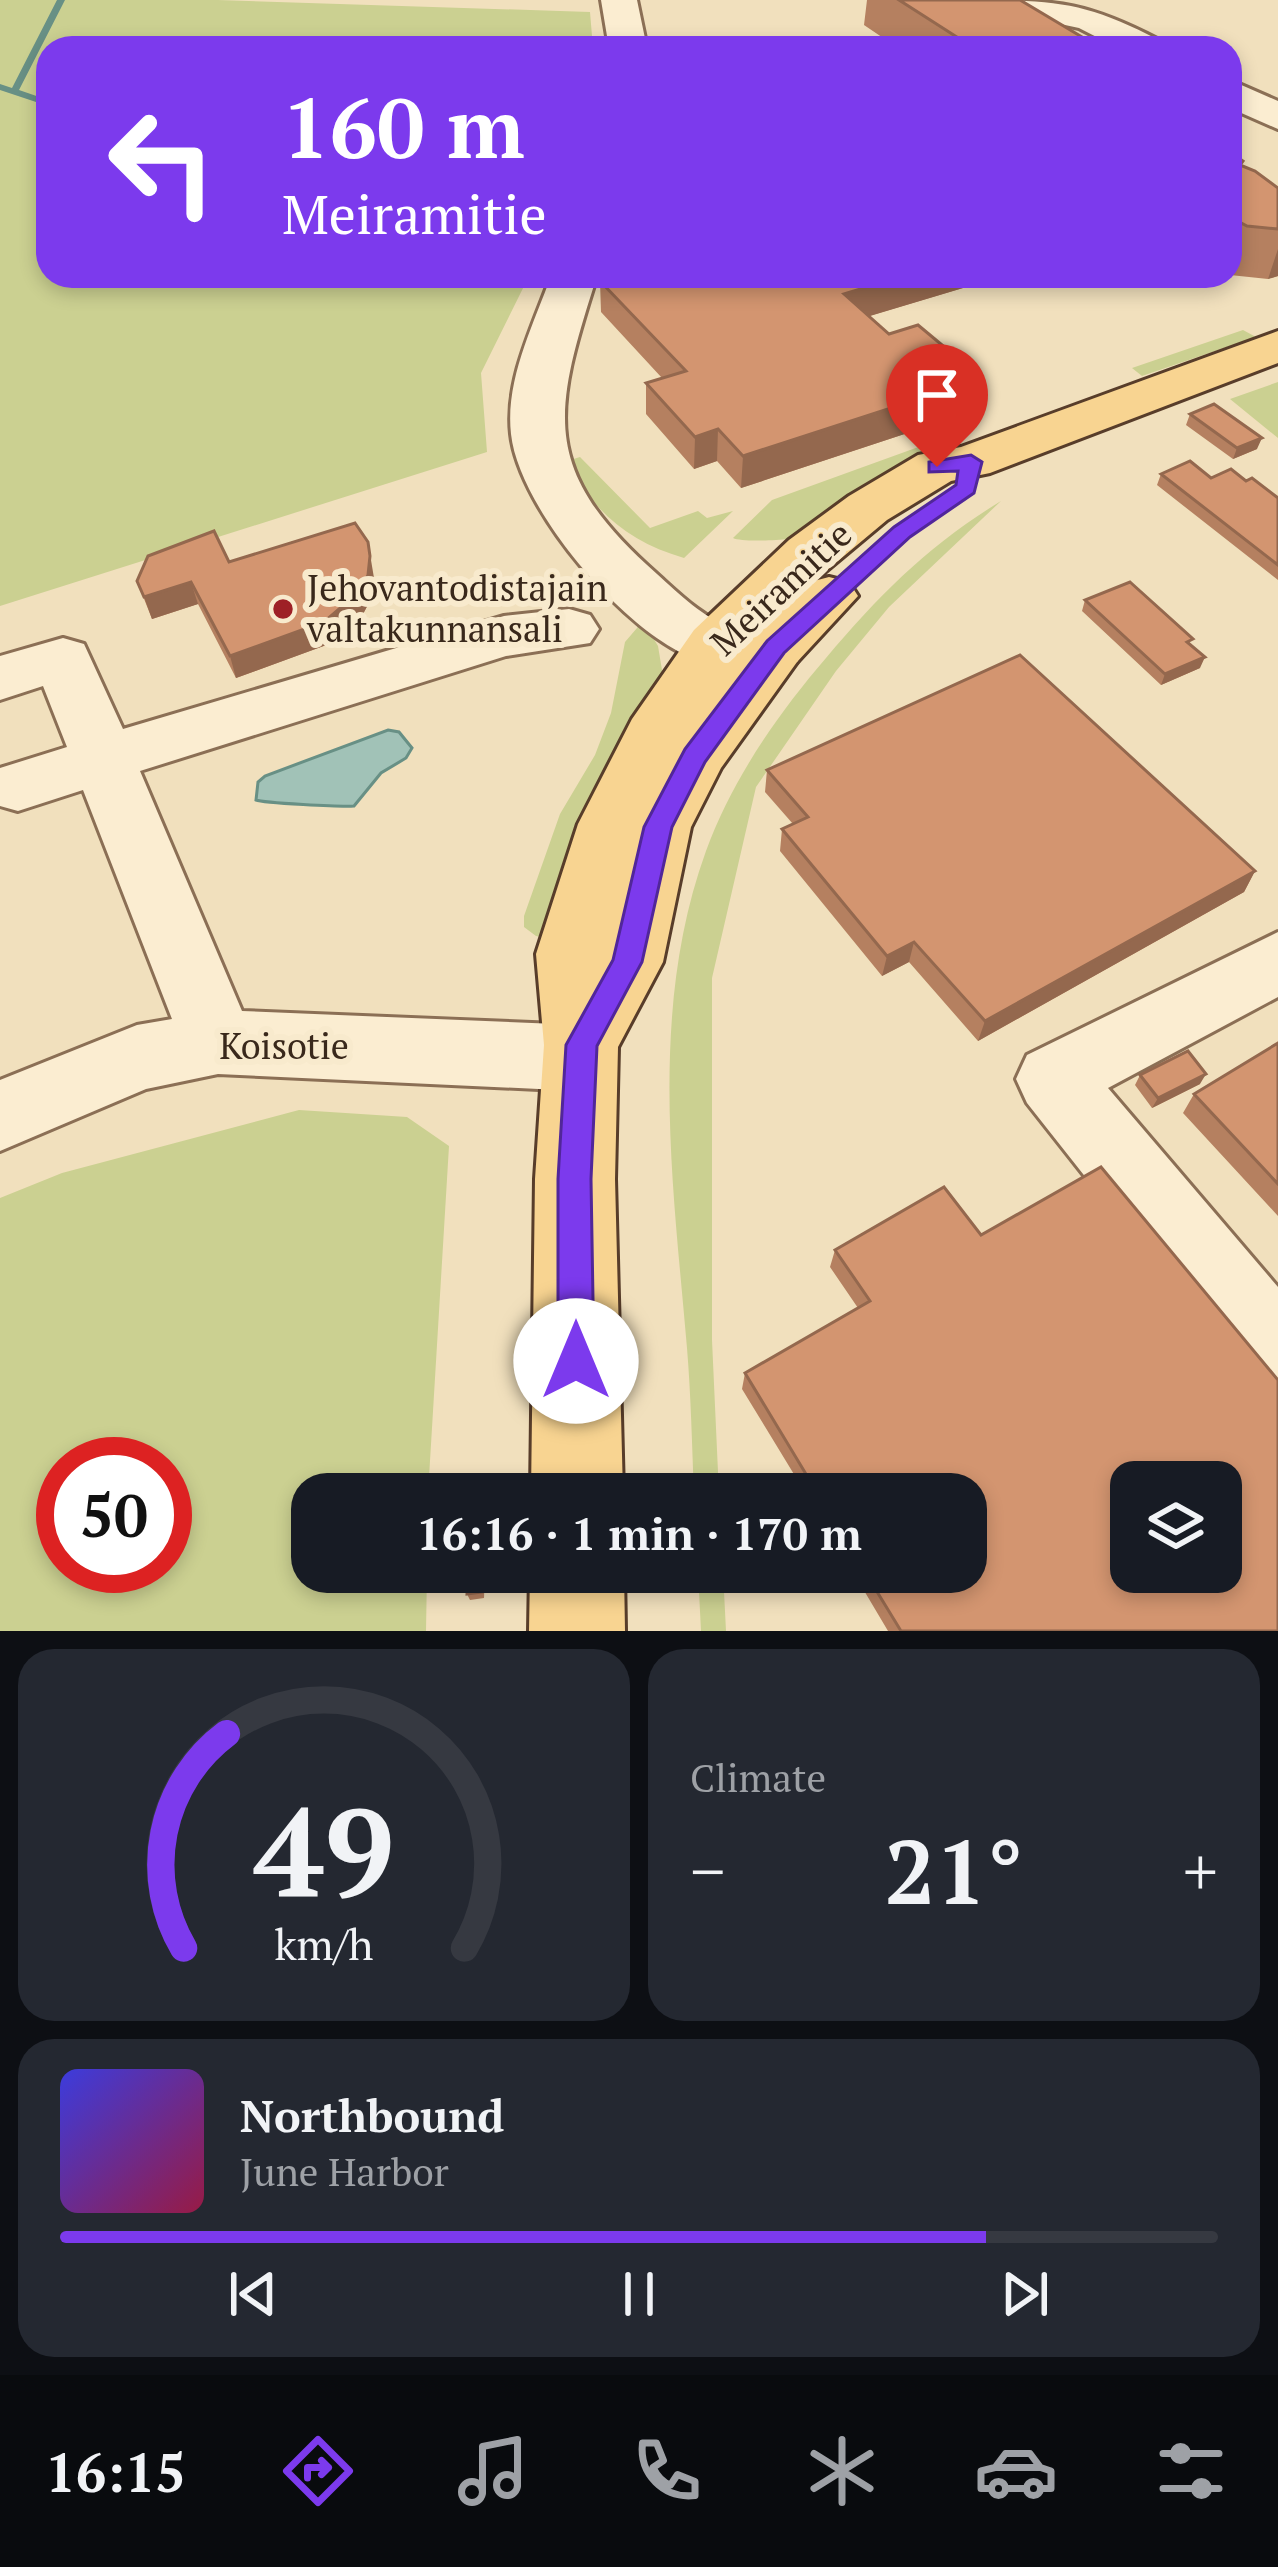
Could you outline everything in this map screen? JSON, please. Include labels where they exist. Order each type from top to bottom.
[{"type":"main road","name":"Meiramitie","points":[[577,1473],[574,1179],[581,1051],[627,962],[658,827],[695,756],[746,635],[966,488],[971,462],[1023,438],[1278,346]]},
{"type":"main road","points":[[577,1593],[577,1631]]},
{"type":"street","points":[[619,0],[626,36]]},
{"type":"street","points":[[999,0],[1090,19],[1123,36]]},
{"type":"street","points":[[1242,98],[1278,117]]},
{"type":"street","points":[[570,288],[539,386],[537,438],[551,478],[594,548],[652,600],[746,635]]},
{"type":"street","points":[[18,788],[104,757],[504,636],[569,629]]},
{"type":"street","points":[[0,678],[63,658],[218,1042]]},
{"type":"street","points":[[1278,962],[1054,1079],[1278,1354]]},
{"type":"street","name":"Koisotie","points":[[0,1116],[137,1058],[218,1042],[581,1051]]},
{"type":"green space","points":[[0,0],[218,0],[590,12],[592,36],[36,36],[36,288],[523,288],[481,373],[487,452],[0,606]]},
{"type":"green space","points":[[1243,330],[1256,337],[1142,376],[1132,368]]},
{"type":"green space","points":[[1278,382],[1278,438],[1230,399]]},
{"type":"green space","points":[[935,441],[944,449],[807,535],[733,538],[772,500]]},
{"type":"green space","points":[[580,457],[650,528],[698,511],[707,518],[733,511],[684,558],[664,551],[630,534],[601,510],[567,461]]},
{"type":"green space","points":[[1001,501],[889,607],[836,671],[756,787],[712,978],[712,1340],[718,1473],[693,1473],[670,1098],[677,973],[688,912],[706,851],[757,749],[790,702],[866,613],[951,535]]},
{"type":"green space","points":[[643,621],[658,646],[663,676],[551,939],[536,936],[524,927],[524,916],[560,814],[595,755],[611,713],[625,642]]},
{"type":"green space","points":[[299,1110],[407,1117],[449,1146],[429,1473],[291,1473],[291,1593],[427,1593],[426,1631],[0,1631],[0,1198],[62,1173]]},
{"type":"green space","points":[[699,1593],[724,1593],[726,1631],[701,1631]]},
{"type":"water","points":[[388,730],[399,732],[412,748],[406,758],[381,773],[354,806],[256,800],[258,782],[265,776]]},
{"type":"building","points":[[899,0],[1020,0],[1080,36],[955,36]]},
{"type":"building","points":[[1242,166],[1278,188],[1278,229],[1242,223]]},
{"type":"building","points":[[607,288],[864,288],[844,294],[889,334],[918,325],[942,345],[920,352],[959,386],[743,456],[718,429],[695,437],[646,383],[686,371]]},
{"type":"building","points":[[1214,404],[1262,438],[1237,448],[1190,414]]},
{"type":"building","points":[[1190,461],[1211,478],[1231,469],[1278,498],[1278,565],[1161,474]]},
{"type":"building","name":"Jehovantodistajain valtakunnansali","points":[[355,523],[368,542],[370,556],[368,575],[359,592],[324,622],[230,656],[191,582],[144,597],[137,581],[148,556],[214,531],[229,562]]},
{"type":"building","points":[[1130,582],[1193,639],[1187,642],[1205,657],[1165,674],[1085,600]]},
{"type":"building","points":[[1020,655],[1255,871],[985,1021],[914,942],[887,956],[782,829],[808,817],[767,770]]},
{"type":"building","points":[[1278,1043],[1278,1184],[1194,1094]]},
{"type":"building","points":[[1188,1051],[1206,1074],[1158,1098],[1140,1075]]},
{"type":"building","points":[[1101,1167],[1278,1380],[1278,1631],[901,1631],[878,1593],[987,1593],[987,1473],[805,1473],[745,1373],[870,1301],[835,1250],[944,1187],[981,1235]]},
{"type":"waterway","points":[[43,36],[61,0]]},
{"type":"waterway","points":[[14,92],[36,49]]},
{"type":"waterway","points":[[0,87],[14,92]]},
{"type":"waterway","points":[[14,92],[36,99]]},
{"type":"place","name":"Jehovantodistajain valtakunnansali","points":[[283,609]]},
{"type":"route","points":[[576,1361],[574,1179],[581,1045],[627,962],[658,827],[695,756],[776,647],[902,532],[966,488],[971,462],[937,467]]}]
